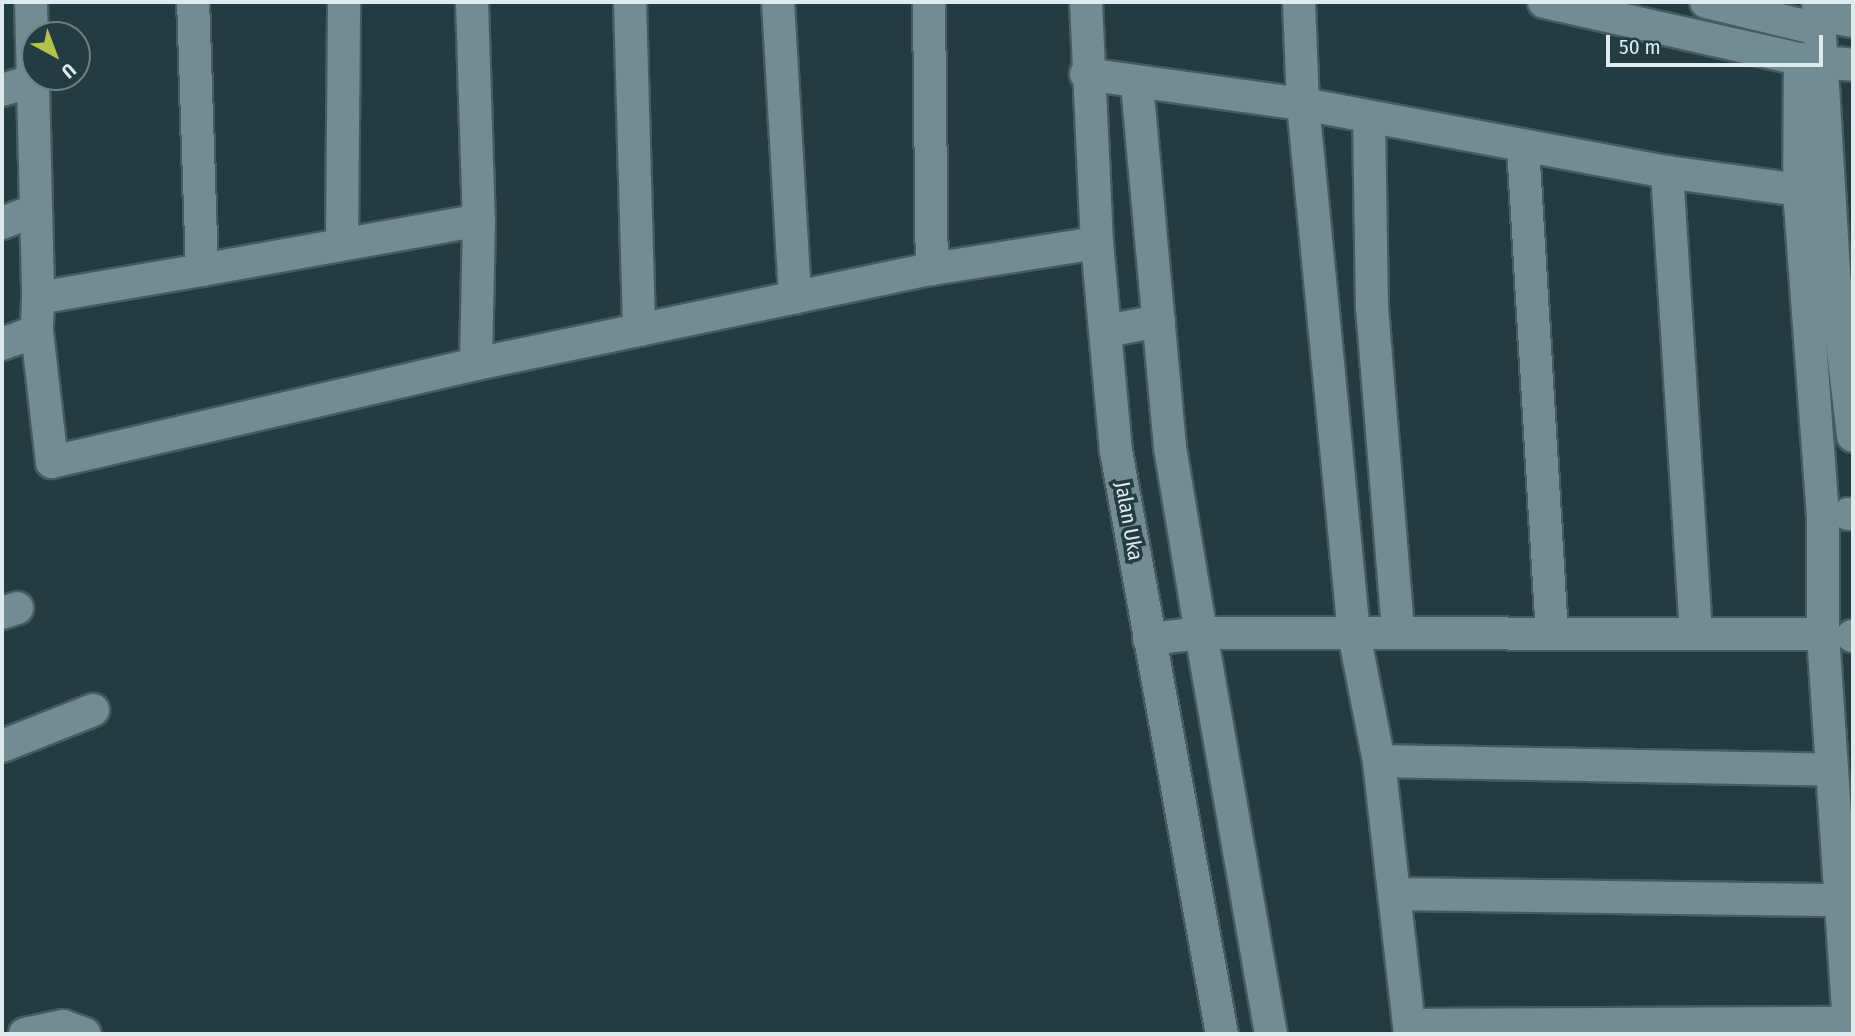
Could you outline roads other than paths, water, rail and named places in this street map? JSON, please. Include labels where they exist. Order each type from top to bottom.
[{"type":"street","points":[[31,2],[31,21]]},
{"type":"street","points":[[193,2],[202,270]]},
{"type":"street","points":[[342,243],[344,2]]},
{"type":"street","points":[[472,2],[479,220],[476,364]]},
{"type":"street","points":[[631,2],[639,330]]},
{"type":"street","points":[[778,2],[795,298]]},
{"type":"street","points":[[929,2],[932,269]]},
{"type":"street","name":"Jalan Uka","points":[[1086,2],[1086,74],[1097,243],[1116,451],[1180,816],[1222,1034]]},
{"type":"street","points":[[1299,2],[1303,104],[1354,634],[1379,761],[1410,1030],[1850,1029],[1832,770],[1843,635],[1823,513],[1799,190],[1800,59],[1544,2]]},
{"type":"street","points":[[1706,2],[1853,21]]},
{"type":"street","points":[[1818,15],[1834,274],[1853,436]]},
{"type":"street","points":[[1821,62],[1853,65]]},
{"type":"street","points":[[1086,74],[1303,104],[1667,172],[1799,190]]},
{"type":"street","points":[[1137,83],[1170,447],[1271,1034]]},
{"type":"street","points":[[2,90],[21,84]]},
{"type":"street","points":[[31,91],[37,331],[52,462],[476,364],[932,269],[1097,243]]},
{"type":"street","points":[[1369,118],[1372,307],[1398,634]]},
{"type":"street","points":[[1523,146],[1552,632]]},
{"type":"street","points":[[1667,172],[1696,633]]},
{"type":"street","points":[[2,223],[34,211]]},
{"type":"street","points":[[38,299],[479,220]]},
{"type":"street","points":[[1322,310],[1372,307]]},
{"type":"street","points":[[1105,331],[1159,321]]},
{"type":"street","points":[[2,344],[37,331]]},
{"type":"street","points":[[1116,451],[1170,447]]},
{"type":"street","points":[[1149,639],[1201,633],[1843,635]]},
{"type":"street","points":[[2,746],[93,710]]},
{"type":"street","points":[[1379,761],[1832,770]]},
{"type":"street","points":[[1180,816],[1234,817]]},
{"type":"street","points":[[1395,894],[1841,900]]},
{"type":"street","points":[[1216,1004],[1265,997]]},
{"type":"street","points":[[25,1034],[63,1026],[85,1034]]}]
